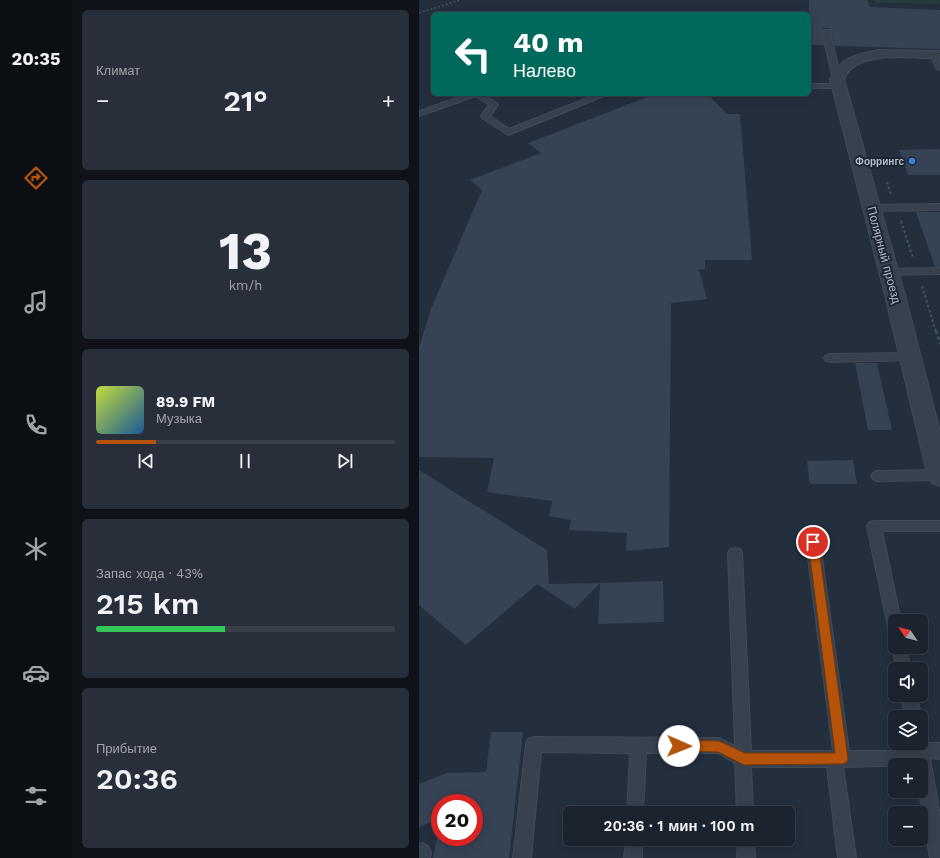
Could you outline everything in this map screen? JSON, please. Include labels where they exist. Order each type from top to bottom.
[{"type":"street","points":[[838,83],[845,66],[858,59],[875,54],[938,59]]},
{"type":"street","name":"Полярный проезд","points":[[838,83],[889,272],[940,476]]},
{"type":"lane","points":[[811,86],[838,83],[825,32]]},
{"type":"lane","points":[[419,114],[468,96]]},
{"type":"lane","points":[[481,96],[494,105],[485,116],[508,132],[600,96]]},
{"type":"lane","points":[[872,208],[940,207]]},
{"type":"lane","points":[[889,272],[918,270],[940,271]]},
{"type":"lane","points":[[830,358],[910,357]]},
{"type":"lane","points":[[877,476],[940,476]]},
{"type":"lane","points":[[892,614],[874,526],[940,526]]},
{"type":"lane","points":[[813,542],[838,759],[847,858]]},
{"type":"lane","points":[[735,553],[745,806]]},
{"type":"lane","points":[[522,858],[534,744],[719,746],[744,759],[915,759],[918,750]]},
{"type":"lane","points":[[635,806],[637,745]]},
{"type":"lane","points":[[928,749],[940,751]]},
{"type":"lane","points":[[920,750],[939,858]]},
{"type":"lane","points":[[633,858],[634,846]]},
{"type":"lane","points":[[746,846],[746,858]]},
{"type":"path","points":[[419,13],[460,0]]},
{"type":"path","points":[[886,181],[918,270],[940,344]]},
{"type":"green space","points":[[875,0],[940,0],[940,4],[875,3]]},
{"type":"building","points":[[809,0],[867,0],[870,7],[940,10],[940,49],[835,46],[829,28],[823,28],[821,31],[824,45],[811,45],[811,12],[809,12]]},
{"type":"building","points":[[650,96],[709,96],[727,114],[740,114],[752,260],[705,260],[705,269],[699,270],[707,299],[671,303],[669,547],[626,551],[627,533],[569,530],[571,520],[549,516],[552,501],[487,492],[494,458],[419,457],[419,348],[431,309],[482,190],[470,180],[541,153],[528,143]]},
{"type":"building","points":[[940,149],[940,175],[908,175],[899,150]]},
{"type":"building","points":[[916,212],[940,212],[940,267],[935,267]]},
{"type":"building","points":[[855,363],[877,363],[892,430],[868,430]]},
{"type":"building","points":[[853,460],[857,484],[810,484],[807,461]]},
{"type":"building","points":[[419,470],[547,550],[549,584],[600,583],[575,609],[537,584],[466,645],[419,605]]},
{"type":"building","points":[[663,581],[664,622],[598,624],[600,583]]},
{"type":"building","points":[[491,732],[523,732],[509,858],[433,858],[435,846],[483,846],[483,794],[431,794],[431,822],[419,827],[419,784],[447,773],[486,772]]},
{"type":"place","name":"Форрингс","points":[[912,161]]},
{"type":"route","points":[[679,746],[719,746],[744,759],[842,759],[813,542]]}]
